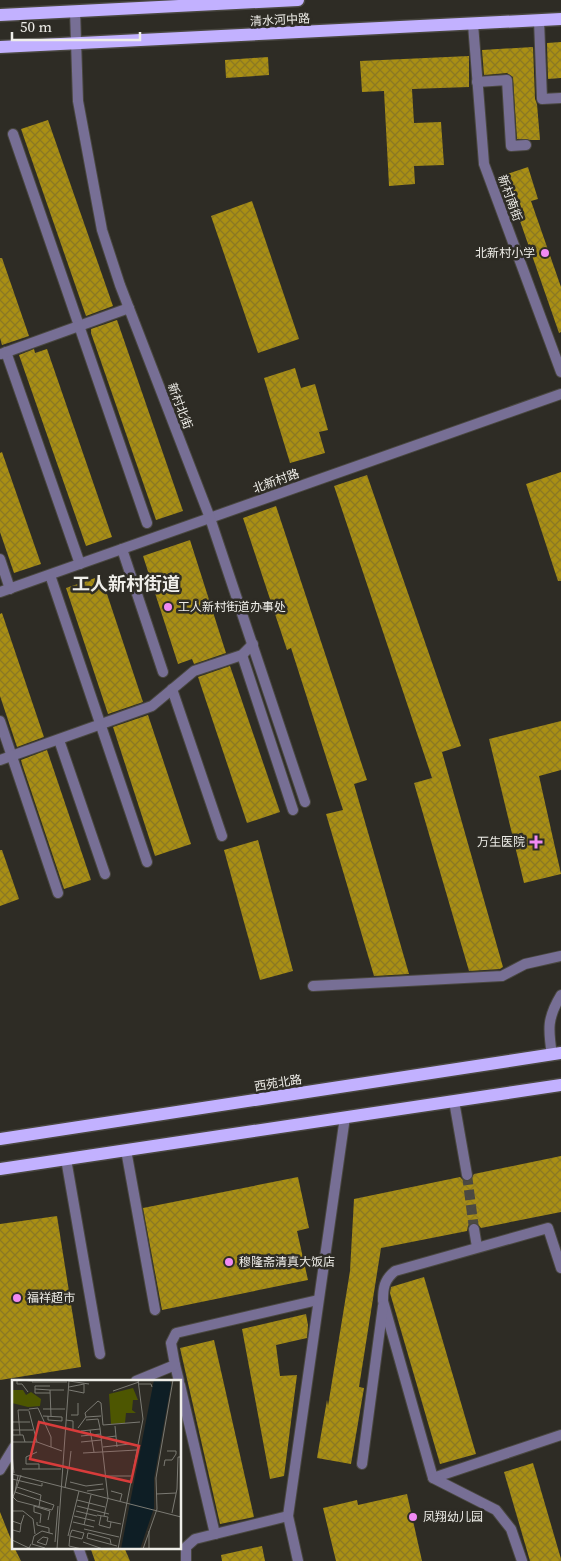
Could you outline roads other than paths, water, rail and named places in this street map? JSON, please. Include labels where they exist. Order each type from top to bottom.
[{"type":"main road","name":"清水河中路","points":[[0,15],[298,0]]},
{"type":"main road","name":"清水河中路","points":[[0,47],[561,19]]},
{"type":"main road","name":"西苑北路","points":[[0,1139],[557,1054]]},
{"type":"main road","points":[[0,1169],[561,1085]]},
{"type":"street","name":"新村北街","points":[[75,11],[78,101],[102,230],[129,308],[210,518],[305,802]]},
{"type":"street","points":[[539,20],[542,99],[561,98]]},
{"type":"street","name":"新村南街","points":[[473,24],[484,164],[561,372]]},
{"type":"street","points":[[478,82],[507,80],[511,146],[526,145]]},
{"type":"street","points":[[13,134],[147,524]]},
{"type":"street","points":[[80,564],[3,353],[129,308]]},
{"type":"street","name":"北新村路","points":[[0,592],[561,394]]},
{"type":"street","points":[[122,549],[163,672]]},
{"type":"street","points":[[0,559],[10,589]]},
{"type":"street","points":[[50,575],[147,862]]},
{"type":"street","points":[[0,760],[152,706],[194,671],[242,655],[253,644]]},
{"type":"street","points":[[242,655],[293,810]]},
{"type":"street","points":[[172,689],[222,836]]},
{"type":"street","points":[[0,721],[58,893]]},
{"type":"street","points":[[59,740],[105,874]]},
{"type":"street","points":[[313,986],[502,976],[525,964],[561,956]]},
{"type":"street","points":[[557,1054],[548,1030],[549,1020],[561,995]]},
{"type":"street","points":[[454,1101],[467,1175]]},
{"type":"street","points":[[298,1561],[288,1516],[345,1117]]},
{"type":"street","points":[[126,1150],[155,1310]]},
{"type":"street","points":[[66,1159],[100,1354]]},
{"type":"street","points":[[362,1464],[383,1302],[383,1288],[387,1278],[395,1271],[548,1228],[561,1268]]},
{"type":"street","points":[[474,1229],[477,1247]]},
{"type":"street","points":[[179,1380],[171,1343],[176,1333],[318,1300]]},
{"type":"street","points":[[383,1302],[433,1478],[496,1510],[511,1530],[522,1561]]},
{"type":"street","points":[[138,1380],[175,1365]]},
{"type":"street","points":[[181,1389],[215,1534]]},
{"type":"street","points":[[433,1478],[561,1435]]},
{"type":"street","points":[[0,1470],[12,1450]]},
{"type":"street","points":[[186,1561],[186,1547],[195,1539],[288,1516]]},
{"type":"street","points":[[78,1548],[83,1561]]},
{"type":"tunnel","points":[[467,1175],[474,1229]]},
{"type":"place","name":"北新村小学","points":[[545,253]]},
{"type":"place","name":"工人新村街道办事处","points":[[168,607]]},
{"type":"place","name":"万生医院","points":[[536,842]]},
{"type":"place","name":"穆隆斋清真大饭店","points":[[229,1262]]},
{"type":"place","name":"福祥超市","points":[[17,1298]]},
{"type":"place","name":"凤翔幼儿园","points":[[413,1517]]},
{"type":"district","name":"工人新村街道","points":[[126,583]]}]
